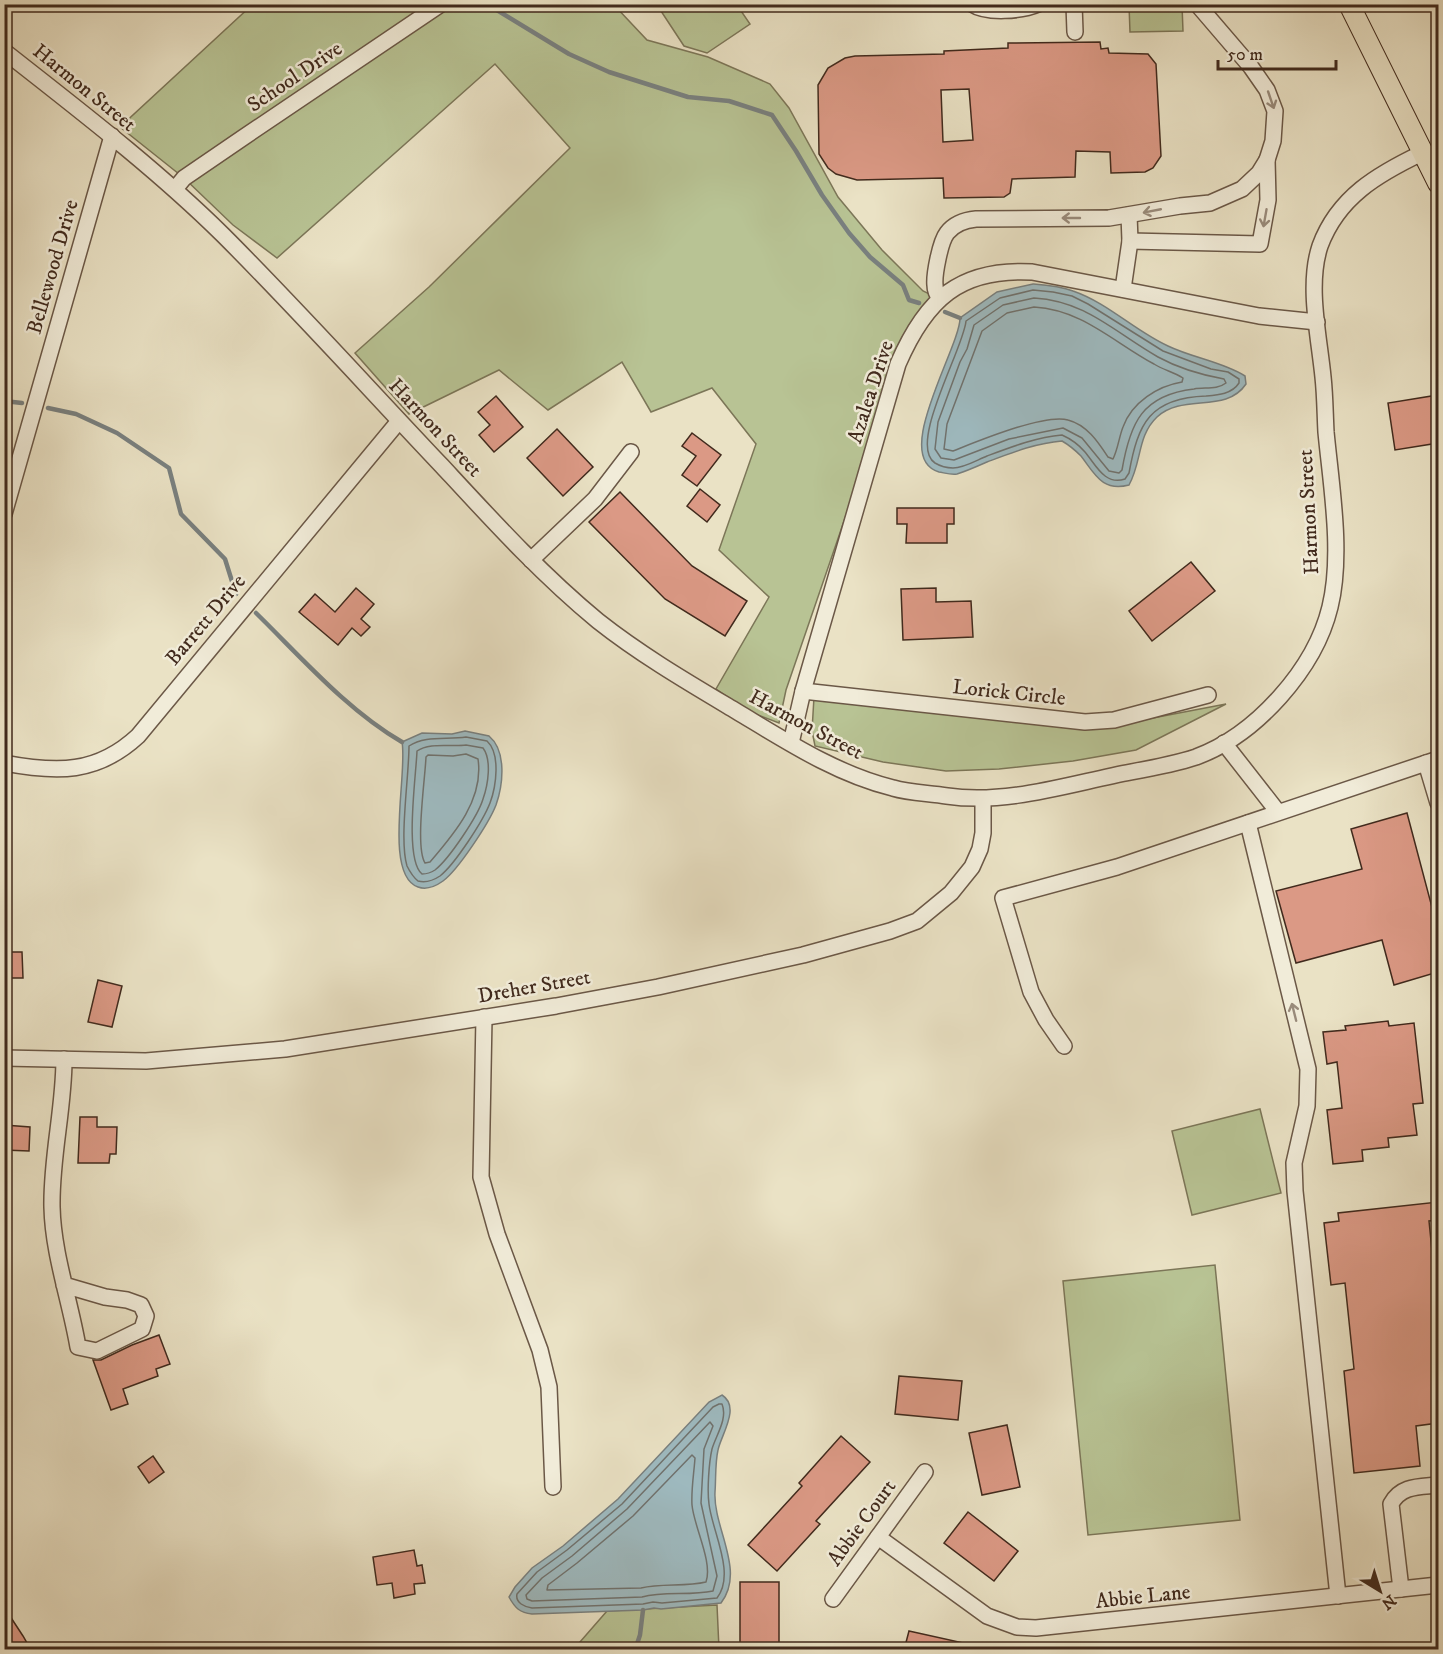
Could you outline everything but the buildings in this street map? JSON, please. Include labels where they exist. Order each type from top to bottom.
[{"type":"main road","points":[[1349,4],[1438,183]]},
{"type":"street","name":"School Drive","points":[[175,189],[184,178],[244,136],[441,4]]},
{"type":"street","points":[[972,4],[986,10],[1025,9],[1038,4]]},
{"type":"street","points":[[1074,4],[1075,32]]},
{"type":"street","points":[[940,299],[934,283],[943,239],[951,229],[962,222],[976,219],[1109,218],[1216,201],[1242,189],[1259,173],[1272,148],[1275,118],[1268,90],[1251,66],[1197,4]]},
{"type":"street","name":"Harmon Street","points":[[4,51],[175,189],[273,287],[531,560],[603,625],[650,659],[847,774],[898,790],[962,798],[983,799],[1042,790],[1199,756],[1224,743],[1269,709],[1289,688],[1320,636],[1330,607],[1335,555],[1332,485],[1314,274],[1320,246],[1334,218],[1348,200],[1387,170],[1422,153]]},
{"type":"street","name":"Bellewood Drive","points":[[4,514],[112,136]]},
{"type":"street","points":[[1130,241],[1260,244],[1268,200],[1267,160]]},
{"type":"street","points":[[1123,289],[1130,241],[1129,215]]},
{"type":"street","name":"Azalea Drive","points":[[791,743],[803,691],[898,364],[930,309],[940,299],[969,279],[990,273],[1032,272],[1259,316],[1317,322]]},
{"type":"street","name":"Barrett Drive","points":[[4,764],[29,768],[73,769],[102,761],[127,746],[138,736],[399,421]]},
{"type":"street","points":[[531,560],[595,499],[631,452]]},
{"type":"street","name":"Lorick Circle","points":[[803,691],[1085,722],[1114,720],[1208,695]]},
{"type":"street","points":[[1224,743],[1278,813]]},
{"type":"street","points":[[1064,1046],[1046,1020],[1031,992],[1003,898],[1117,867],[1432,761],[1438,803]]},
{"type":"street","name":"Dreher Street","points":[[4,1058],[146,1061],[285,1049],[579,1001],[741,969],[890,932],[917,921],[951,893],[972,867],[980,849],[983,833],[983,799]]},
{"type":"street","points":[[1248,823],[1308,1069],[1307,1106],[1294,1163],[1295,1191],[1338,1596]]},
{"type":"street","points":[[484,1017],[481,1177],[497,1233],[540,1350],[549,1387],[553,1486]]},
{"type":"street","points":[[64,1059],[61,1111],[54,1155],[52,1207],[56,1249],[64,1285],[78,1347],[97,1351],[142,1329],[146,1316],[141,1305],[127,1299],[105,1297],[64,1285]]},
{"type":"street","name":"Abbie Court","points":[[833,1599],[925,1472]]},
{"type":"street","points":[[1401,1589],[1392,1504],[1398,1493],[1403,1490],[1438,1485]]},
{"type":"street","name":"Abbie Lane","points":[[878,1537],[987,1616],[1017,1627],[1053,1628],[1438,1585]]},
{"type":"green space","points":[[252,5],[614,5],[647,40],[708,57],[770,84],[789,108],[838,197],[882,250],[923,291],[940,299],[898,364],[786,690],[779,723],[750,712],[716,689],[769,597],[719,550],[756,444],[712,388],[651,412],[622,362],[548,410],[499,370],[409,414],[355,353],[429,287],[570,148],[495,64],[277,258],[233,225],[184,178],[120,127]]},
{"type":"green space","points":[[657,5],[695,5],[698,8],[704,5],[737,5],[750,24],[707,53],[684,46]]},
{"type":"green space","points":[[1129,5],[1182,5],[1183,31],[1130,32]]},
{"type":"green space","points":[[814,697],[1111,726],[1226,704],[1136,750],[1073,761],[999,769],[946,771],[883,762],[815,746],[812,731]]},
{"type":"green space","points":[[1260,1109],[1281,1193],[1192,1215],[1172,1131]]},
{"type":"green space","points":[[1215,1265],[1240,1520],[1088,1535],[1063,1281]]},
{"type":"green space","points":[[717,1605],[719,1649],[573,1650],[607,1611]]},
{"type":"water","points":[[1033,284],[1063,288],[1086,296],[1168,346],[1236,371],[1245,376],[1246,384],[1237,393],[1227,398],[1179,406],[1157,417],[1146,432],[1129,485],[1120,487],[1106,484],[1095,475],[1079,454],[1062,441],[1024,449],[957,474],[939,472],[926,463],[922,446],[924,425],[957,333],[960,318],[997,292]]},
{"type":"water","points":[[465,731],[489,736],[499,750],[502,778],[496,805],[465,857],[449,875],[434,886],[418,887],[408,879],[402,864],[399,844],[402,742],[422,733],[452,734]]},
{"type":"water","points":[[722,1395],[730,1407],[730,1414],[718,1450],[715,1492],[716,1506],[730,1563],[730,1577],[728,1591],[721,1603],[661,1609],[532,1614],[516,1607],[509,1597],[532,1568],[563,1546],[618,1499],[709,1402]]},
{"type":"waterway","points":[[487,4],[569,54],[609,72],[688,97],[729,101],[772,115],[822,195],[849,233],[870,257],[903,285],[909,300],[919,303]]},
{"type":"waterway","points":[[945,312],[960,318]]},
{"type":"waterway","points":[[4,401],[22,403]]},
{"type":"waterway","points":[[48,408],[76,414],[117,433],[169,468],[181,514],[225,559],[236,594]]},
{"type":"waterway","points":[[256,613],[307,665],[362,715],[402,742]]},
{"type":"waterway","points":[[635,1650],[640,1635],[643,1610]]}]
